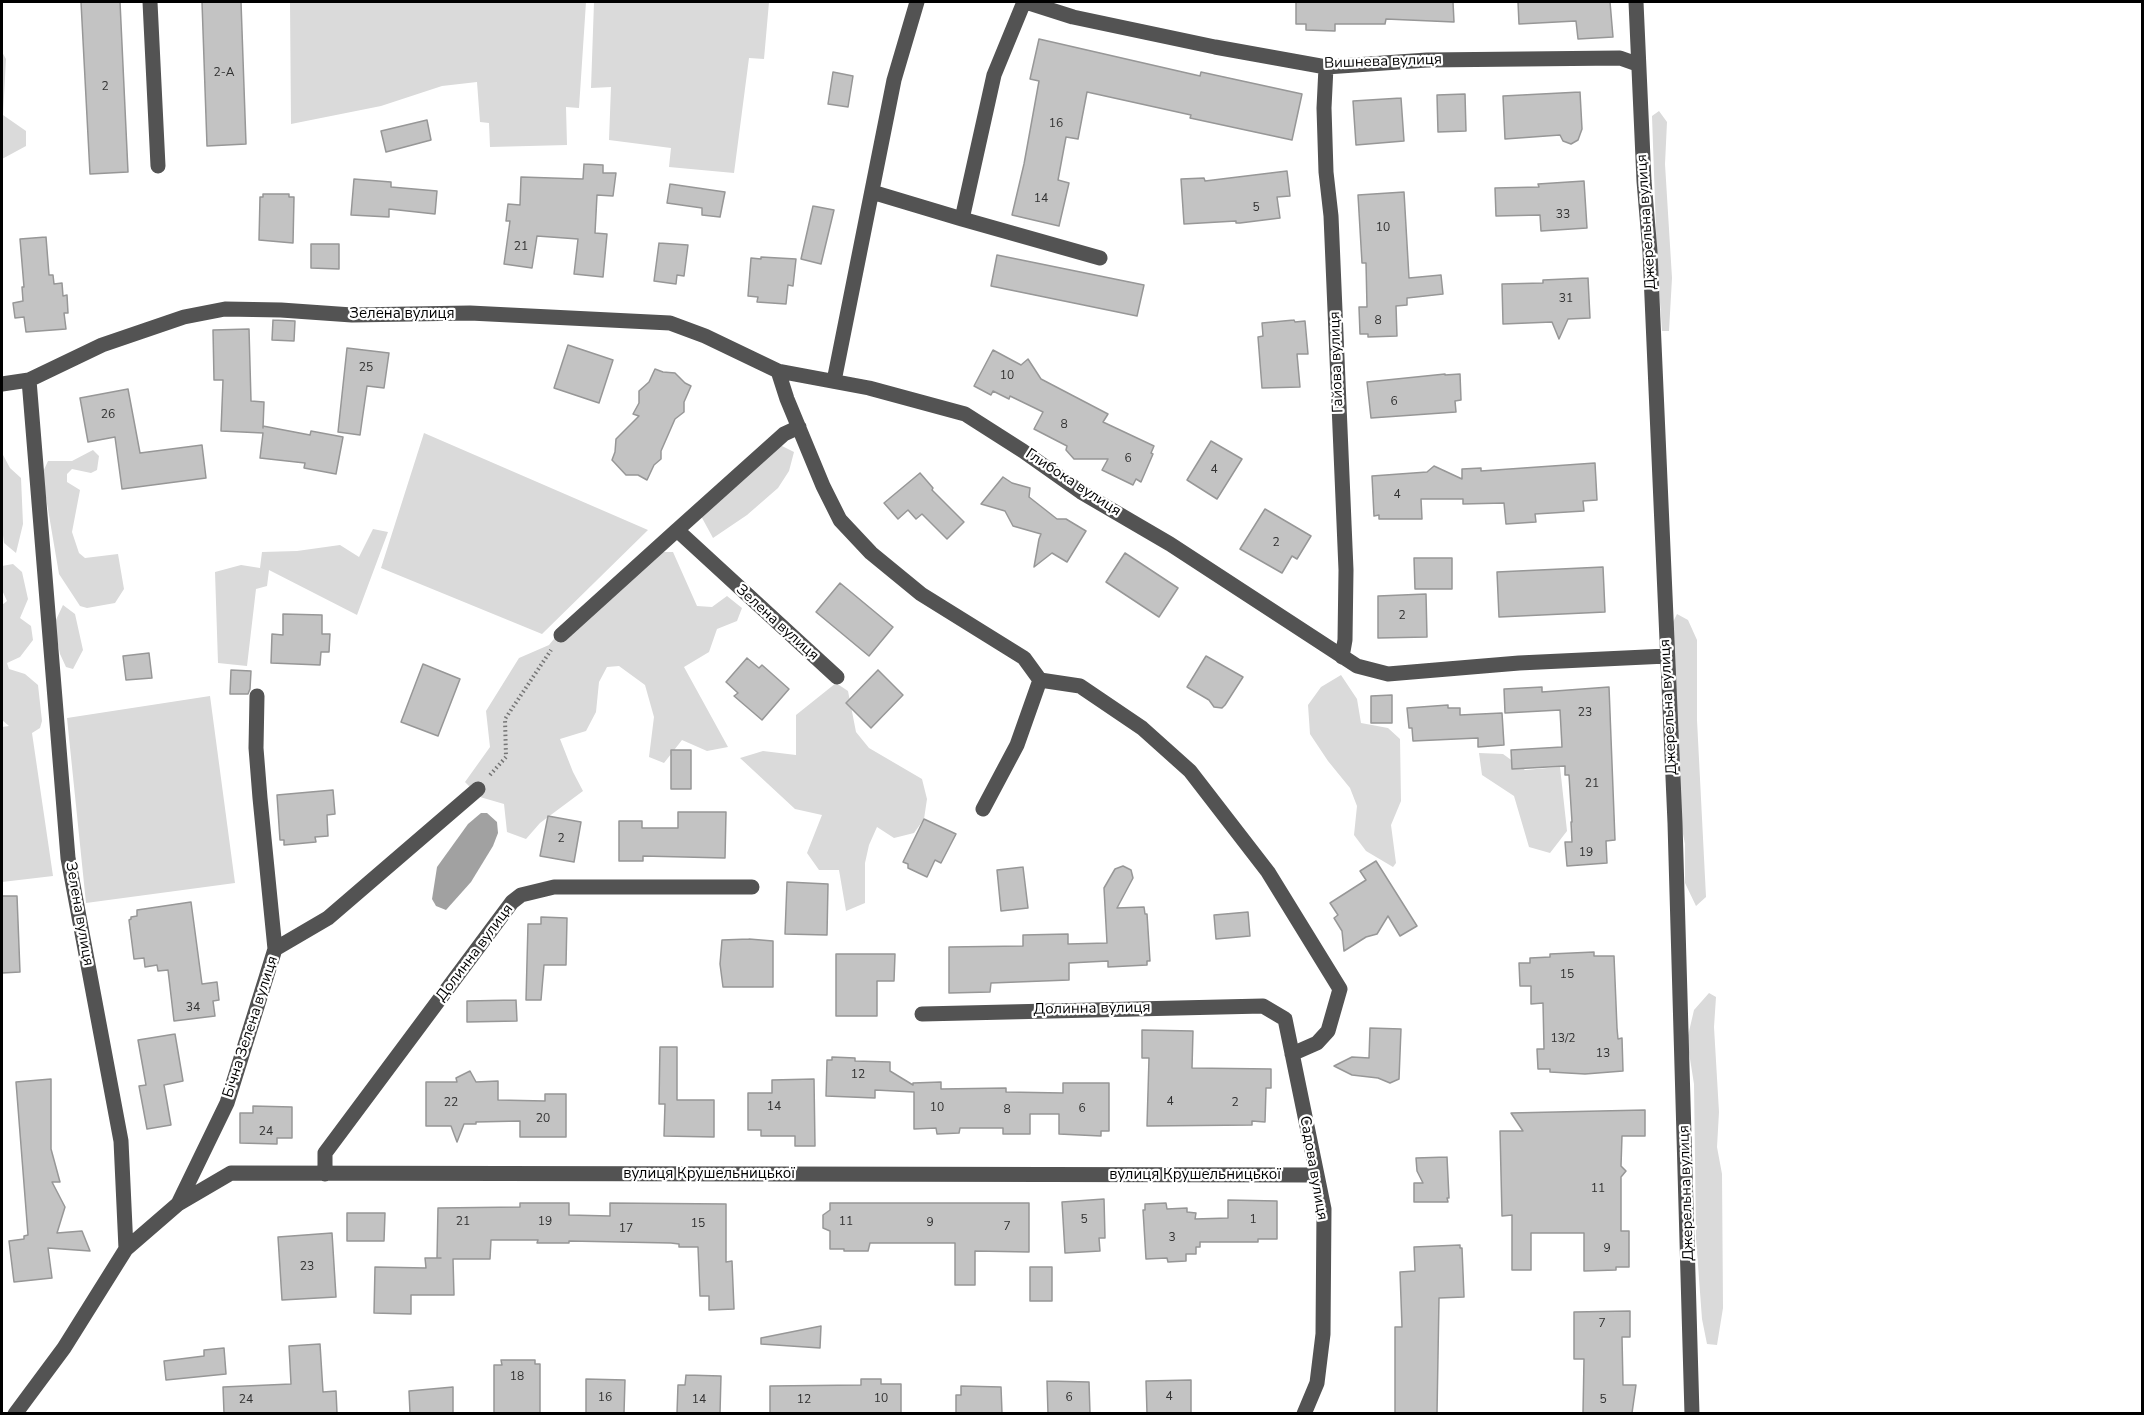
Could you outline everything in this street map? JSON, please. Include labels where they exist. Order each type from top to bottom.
[{"type":"street","points":[[150,2],[158,166]]},
{"type":"street","points":[[834,381],[894,80],[917,2]]},
{"type":"street","points":[[962,219],[994,75],[1025,2]]},
{"type":"street","name":"Вишнева вулиця","points":[[1025,2],[1072,17],[1215,47],[1326,67],[1427,60],[1620,58],[1637,64]]},
{"type":"street","name":"Джерельна вулиця","points":[[1635,2],[1650,252],[1677,881],[1692,1413]]},
{"type":"street","name":"Гайова вулиця","points":[[1326,67],[1324,108],[1326,172],[1346,570],[1345,640],[1342,657]]},
{"type":"street","points":[[872,192],[1100,258]]},
{"type":"street","name":"Зелена вулиця","points":[[2,384],[29,380],[102,345],[184,317],[225,309],[352,315],[470,314],[670,322],[778,371]]},
{"type":"street","points":[[778,371],[823,486],[840,520],[871,553],[921,594],[1024,658],[1040,680],[1080,686],[1142,728],[1190,771],[1268,872],[1340,989],[1328,1031],[1317,1043],[1292,1054]]},
{"type":"street","name":"Глибока вулиця","points":[[778,371],[880,391],[965,414],[1081,492],[1170,544],[1357,666],[1388,674],[1519,663],[1667,656]]},
{"type":"street","name":"Зелена вулиця","points":[[29,380],[68,858],[121,1142],[126,1249]]},
{"type":"street","points":[[561,635],[784,434],[799,427]]},
{"type":"street","name":"Зелена вулиця","points":[[677,530],[837,677]]},
{"type":"street","points":[[983,809],[1017,745],[1040,680]]},
{"type":"street","name":"Бічна Зелена вулиця","points":[[178,1204],[227,1103],[275,949],[256,748],[257,696]]},
{"type":"street","points":[[275,949],[328,918],[478,789]]},
{"type":"street","name":"Долинна вулиця","points":[[325,1174],[325,1153],[512,902],[521,895],[554,887],[752,887]]},
{"type":"street","name":"Садова вулиця","points":[[1263,1006],[1286,1020],[1324,1209],[1323,1334],[1317,1383],[1304,1413]]},
{"type":"street","name":"Долинна вулиця","points":[[922,1014],[1263,1006]]},
{"type":"street","name":"вулиця Крушельницької","points":[[126,1249],[178,1204],[231,1173],[1317,1175]]},
{"type":"street","points":[[15,1413],[63,1348],[126,1249]]},
{"type":"path","points":[[478,789],[506,758],[505,718],[561,635]]},
{"type":"shaded area","points":[[290,2],[586,2],[579,108],[566,107],[567,145],[490,147],[489,123],[480,122],[477,82],[442,86],[381,106],[291,124]]},
{"type":"shaded area","points":[[594,2],[769,2],[764,59],[749,58],[734,173],[669,167],[671,148],[609,140],[611,87],[591,88]]},
{"type":"shaded area","points":[[2,52],[6,59],[3,115],[26,131],[26,146],[2,159]]},
{"type":"shaded area","points":[[1659,111],[1667,122],[1665,164],[1672,278],[1669,331],[1662,331],[1657,259],[1652,116]]},
{"type":"shaded area","points":[[424,433],[648,530],[542,634],[381,568]]},
{"type":"shaded area","points":[[776,443],[794,452],[789,471],[778,488],[747,515],[713,538],[701,516]]},
{"type":"shaded area","points":[[93,450],[99,456],[97,470],[91,473],[72,469],[67,474],[67,482],[80,490],[72,532],[79,553],[85,558],[118,554],[124,589],[115,603],[87,608],[80,606],[59,574],[42,474],[48,461],[72,461]]},
{"type":"shaded area","points":[[2,453],[10,468],[21,478],[23,524],[16,553],[4,543]]},
{"type":"shaded area","points":[[373,529],[388,532],[357,615],[269,570],[267,586],[256,589],[247,666],[218,663],[215,572],[241,565],[260,568],[262,552],[297,551],[340,545],[359,557]]},
{"type":"shaded area","points":[[654,552],[673,552],[697,606],[712,607],[727,596],[742,608],[737,621],[717,629],[709,652],[684,667],[728,747],[707,751],[682,740],[664,763],[649,757],[654,717],[645,685],[619,666],[607,667],[599,682],[596,712],[586,731],[560,739],[583,791],[540,823],[526,839],[507,832],[504,804],[480,797],[465,782],[490,747],[486,711],[519,658],[549,645],[577,611]]},
{"type":"shaded area","points":[[13,564],[22,572],[28,599],[20,618],[31,626],[33,640],[20,657],[7,663],[9,669],[25,674],[38,685],[42,721],[40,728],[32,733],[53,876],[2,882],[2,727],[9,726],[2,720],[2,605],[7,601],[2,590],[2,566]]},
{"type":"shaded area","points":[[63,605],[75,614],[83,650],[73,669],[66,667],[60,654],[54,624]]},
{"type":"shaded area","points":[[1677,614],[1688,620],[1697,640],[1697,720],[1706,897],[1696,906],[1685,883],[1685,844],[1673,784],[1668,632]]},
{"type":"shaded area","points":[[1341,675],[1357,699],[1361,723],[1388,728],[1400,739],[1401,801],[1391,825],[1396,863],[1393,867],[1366,851],[1354,835],[1357,806],[1350,788],[1310,734],[1308,705],[1321,687]]},
{"type":"shaded area","points":[[836,683],[848,691],[856,732],[869,748],[922,779],[927,799],[924,819],[914,833],[894,838],[877,827],[869,845],[865,863],[865,903],[846,911],[839,870],[819,870],[807,853],[822,815],[795,809],[740,758],[763,751],[796,755],[796,715]]},
{"type":"shaded area","points":[[210,696],[235,883],[86,903],[67,718]]},
{"type":"shaded area","points":[[1479,753],[1503,754],[1525,770],[1560,767],[1567,831],[1550,853],[1529,847],[1514,796],[1482,775]]},
{"type":"shaded area","points":[[481,813],[487,813],[497,822],[498,833],[493,846],[471,882],[446,910],[436,906],[432,899],[437,867],[468,824]]},
{"type":"shaded area","points":[[1709,993],[1716,997],[1714,1027],[1719,1112],[1717,1147],[1722,1174],[1723,1308],[1717,1345],[1707,1344],[1702,1319],[1696,1238],[1694,1084],[1687,1040],[1694,1010]]},
{"type":"building","points":[[81,2],[120,2],[128,172],[90,174]]},
{"type":"building","points":[[202,2],[241,2],[246,144],[207,146]]},
{"type":"building","points":[[1296,2],[1453,2],[1454,22],[1386,19],[1385,24],[1335,24],[1335,31],[1306,30],[1306,24],[1296,24]]},
{"type":"building","points":[[1518,2],[1610,2],[1613,37],[1578,39],[1576,21],[1519,24]]},
{"type":"building","points":[[1039,39],[1200,76],[1201,72],[1302,94],[1292,140],[1190,118],[1191,115],[1087,92],[1078,139],[1066,137],[1058,180],[1069,183],[1059,226],[1012,215],[1039,81],[1030,79]]},
{"type":"building","points":[[833,72],[853,76],[848,107],[828,104]]},
{"type":"building","points":[[1580,92],[1582,129],[1578,140],[1571,144],[1563,141],[1560,135],[1505,139],[1503,96]]},
{"type":"building","points":[[1465,94],[1466,131],[1438,132],[1437,95]]},
{"type":"building","points":[[1401,98],[1404,141],[1356,145],[1353,101]]},
{"type":"building","points":[[427,120],[431,140],[386,152],[381,131]]},
{"type":"building","points":[[584,164],[603,165],[603,173],[616,173],[613,196],[597,195],[595,233],[607,234],[603,277],[574,274],[578,239],[537,236],[532,268],[504,264],[510,221],[506,221],[508,204],[520,205],[521,177],[583,179]]},
{"type":"building","points":[[1287,171],[1290,196],[1277,197],[1280,218],[1240,223],[1236,221],[1184,224],[1181,179],[1204,178],[1205,181]]},
{"type":"building","points":[[354,179],[391,182],[391,187],[437,191],[435,214],[389,209],[389,217],[351,215]]},
{"type":"building","points":[[1584,181],[1587,228],[1541,231],[1540,215],[1496,216],[1495,188],[1539,187],[1538,184]]},
{"type":"building","points":[[670,184],[725,192],[720,217],[702,215],[702,208],[667,203]]},
{"type":"building","points":[[1404,192],[1409,278],[1441,275],[1443,294],[1407,298],[1407,305],[1396,306],[1397,336],[1368,337],[1368,334],[1360,334],[1359,307],[1367,307],[1366,263],[1362,263],[1358,195]]},
{"type":"building","points":[[263,194],[289,194],[289,197],[294,197],[293,243],[259,240],[260,197],[263,197]]},
{"type":"building","points":[[813,206],[834,210],[821,264],[801,259]]},
{"type":"building","points":[[46,237],[49,275],[53,275],[54,284],[62,283],[63,296],[67,295],[68,313],[64,313],[66,329],[26,332],[24,317],[15,318],[13,303],[23,301],[20,239]]},
{"type":"building","points":[[659,243],[688,245],[684,276],[677,275],[676,284],[654,281]]},
{"type":"building","points":[[311,244],[339,244],[339,269],[311,268]]},
{"type":"building","points":[[997,255],[1144,285],[1137,316],[991,286]]},
{"type":"building","points":[[761,257],[796,259],[793,286],[788,285],[786,304],[757,302],[758,297],[748,296],[751,258],[761,259]]},
{"type":"building","points":[[1588,278],[1590,318],[1568,319],[1559,339],[1552,322],[1503,324],[1502,284],[1543,283],[1543,280]]},
{"type":"building","points":[[273,320],[295,321],[294,341],[272,340]]},
{"type":"building","points":[[1294,320],[1295,322],[1305,321],[1308,354],[1297,354],[1300,387],[1262,388],[1258,337],[1263,336],[1262,323]]},
{"type":"building","points":[[249,329],[251,401],[264,402],[263,426],[310,435],[311,431],[343,437],[336,474],[304,468],[305,463],[260,458],[263,433],[221,431],[223,380],[214,380],[213,330]]},
{"type":"building","points":[[568,345],[613,360],[599,403],[554,388]]},
{"type":"building","points":[[347,348],[389,353],[384,388],[367,386],[360,435],[338,432]]},
{"type":"building","points":[[993,350],[1021,365],[1028,359],[1041,379],[1108,414],[1103,422],[1154,446],[1141,482],[1136,479],[1133,485],[1102,470],[1108,459],[1074,459],[1066,450],[1067,446],[1034,429],[1043,412],[1010,396],[1009,399],[993,391],[991,395],[974,386]]},
{"type":"building","points":[[655,369],[675,373],[691,386],[684,402],[684,412],[675,419],[661,451],[661,459],[654,465],[647,480],[638,475],[626,475],[612,460],[616,439],[639,416],[633,414],[639,403],[639,391],[649,382]]},
{"type":"building","points":[[1460,374],[1461,400],[1455,401],[1456,412],[1371,418],[1367,382]]},
{"type":"building","points":[[128,389],[140,453],[202,445],[206,478],[122,489],[115,437],[88,442],[80,398]]},
{"type":"building","points":[[1211,441],[1242,459],[1217,499],[1187,480]]},
{"type":"building","points":[[1595,463],[1597,500],[1583,501],[1584,511],[1535,514],[1536,522],[1506,524],[1504,503],[1463,504],[1463,499],[1421,499],[1422,519],[1379,519],[1379,515],[1374,516],[1372,476],[1427,472],[1434,466],[1462,479],[1462,469],[1481,468],[1481,471]]},
{"type":"building","points":[[920,473],[933,488],[932,490],[964,522],[947,539],[922,514],[916,519],[908,510],[898,519],[884,503]]},
{"type":"building","points":[[1003,477],[1012,483],[1030,488],[1029,497],[1057,519],[1066,519],[1086,531],[1067,562],[1052,553],[1034,567],[1041,534],[1013,526],[1005,511],[981,504]]},
{"type":"building","points":[[1265,509],[1311,536],[1297,559],[1292,556],[1282,573],[1240,549]]},
{"type":"building","points":[[1125,553],[1178,588],[1159,617],[1106,582]]},
{"type":"building","points":[[1414,558],[1452,558],[1452,589],[1415,589]]},
{"type":"building","points":[[1603,567],[1605,612],[1499,617],[1497,572]]},
{"type":"building","points":[[840,583],[893,627],[869,656],[816,612]]},
{"type":"building","points":[[1426,594],[1427,637],[1378,638],[1378,596]]},
{"type":"building","points":[[283,614],[322,615],[322,634],[330,634],[329,652],[321,652],[320,665],[271,663],[272,634],[283,635]]},
{"type":"building","points":[[149,653],[152,678],[126,680],[123,656]]},
{"type":"building","points":[[1206,656],[1243,677],[1222,708],[1214,707],[1209,700],[1187,687]]},
{"type":"building","points":[[747,658],[759,668],[762,665],[789,689],[762,720],[734,696],[738,693],[726,682]]},
{"type":"building","points":[[423,664],[460,679],[438,736],[401,722]]},
{"type":"building","points":[[231,670],[251,671],[248,694],[230,694]]},
{"type":"building","points":[[878,670],[903,695],[871,728],[846,703]]},
{"type":"building","points":[[1542,687],[1542,692],[1609,687],[1615,840],[1606,841],[1607,863],[1567,866],[1565,842],[1572,842],[1572,822],[1569,775],[1565,775],[1565,766],[1512,769],[1511,750],[1562,747],[1560,710],[1505,713],[1504,689]]},
{"type":"building","points":[[1392,695],[1392,723],[1371,723],[1371,696]]},
{"type":"building","points":[[1448,705],[1448,708],[1460,708],[1460,715],[1502,713],[1504,745],[1478,747],[1478,738],[1413,741],[1407,708]]},
{"type":"building","points":[[671,750],[691,750],[691,789],[671,789]]},
{"type":"building","points":[[333,790],[335,814],[327,815],[328,836],[315,837],[316,842],[284,845],[284,840],[280,840],[277,795]]},
{"type":"building","points":[[678,812],[726,812],[725,858],[643,856],[643,861],[619,861],[619,821],[642,821],[642,828],[678,828]]},
{"type":"building","points":[[548,816],[581,822],[574,862],[540,856]]},
{"type":"building","points":[[924,819],[956,834],[941,863],[935,860],[927,877],[908,868],[908,864],[903,862]]},
{"type":"building","points":[[1376,861],[1417,926],[1400,936],[1388,916],[1377,934],[1366,937],[1344,951],[1342,931],[1334,918],[1338,915],[1330,903],[1366,880],[1360,871]]},
{"type":"building","points":[[1123,866],[1131,870],[1133,878],[1117,908],[1144,907],[1145,914],[1147,914],[1150,961],[1147,961],[1147,965],[1108,967],[1108,961],[1069,963],[1069,980],[991,983],[990,992],[949,993],[949,947],[1023,946],[1023,935],[1068,934],[1068,944],[1107,943],[1104,888],[1115,869]]},
{"type":"building","points":[[1023,867],[1028,908],[1001,911],[997,870]]},
{"type":"building","points":[[787,882],[828,884],[827,935],[785,934]]},
{"type":"building","points":[[2,896],[17,896],[20,972],[2,973]]},
{"type":"building","points":[[191,902],[202,984],[217,982],[219,1000],[213,1001],[215,1016],[174,1021],[168,970],[158,971],[157,965],[145,967],[144,958],[134,959],[129,920],[137,916],[137,910]]},
{"type":"building","points":[[1248,912],[1250,936],[1216,939],[1214,915]]},
{"type":"building","points":[[541,917],[567,918],[566,965],[544,965],[541,1000],[526,1000],[528,924],[541,924]]},
{"type":"building","points":[[722,940],[773,941],[773,987],[723,987],[720,964]]},
{"type":"building","points":[[1594,952],[1594,956],[1614,956],[1617,1028],[1618,1039],[1622,1038],[1623,1071],[1585,1074],[1538,1069],[1537,1049],[1544,1049],[1543,1003],[1531,1004],[1531,986],[1520,986],[1519,963],[1530,963],[1530,958],[1550,957],[1550,954]]},
{"type":"building","points":[[836,954],[895,954],[894,981],[877,981],[877,1016],[836,1016]]},
{"type":"building","points":[[516,1000],[517,1021],[467,1022],[467,1001]]},
{"type":"building","points":[[1370,1028],[1401,1029],[1399,1079],[1390,1083],[1378,1078],[1352,1075],[1334,1066],[1352,1057],[1369,1058]]},
{"type":"building","points":[[1142,1030],[1193,1031],[1192,1068],[1271,1069],[1271,1088],[1266,1088],[1265,1122],[1252,1121],[1252,1125],[1147,1126],[1149,1058],[1142,1058]]},
{"type":"building","points":[[175,1034],[183,1081],[164,1085],[171,1125],[147,1129],[139,1086],[146,1085],[138,1040]]},
{"type":"building","points":[[660,1047],[677,1047],[677,1100],[714,1100],[714,1137],[664,1136],[665,1104],[659,1104]]},
{"type":"building","points":[[832,1057],[855,1058],[855,1061],[890,1062],[890,1071],[913,1085],[913,1083],[941,1082],[941,1089],[1006,1088],[1006,1092],[1063,1093],[1063,1083],[1109,1083],[1109,1131],[1101,1131],[1101,1136],[1059,1134],[1059,1114],[1030,1114],[1030,1134],[1003,1134],[1003,1128],[960,1128],[959,1133],[937,1134],[936,1128],[914,1129],[914,1092],[875,1090],[875,1098],[826,1096],[827,1060],[832,1060]]},
{"type":"building","points":[[470,1071],[476,1082],[498,1081],[498,1100],[545,1101],[545,1094],[566,1094],[566,1137],[520,1137],[520,1121],[476,1122],[476,1124],[464,1124],[457,1142],[451,1126],[426,1126],[426,1082],[457,1082],[456,1078]]},
{"type":"building","points":[[51,1079],[51,1149],[60,1182],[52,1182],[65,1207],[57,1233],[82,1231],[90,1251],[48,1248],[52,1278],[14,1282],[9,1241],[24,1239],[24,1236],[28,1235],[16,1082]]},
{"type":"building","points":[[814,1079],[815,1146],[795,1146],[795,1136],[761,1136],[761,1130],[748,1130],[748,1093],[772,1093],[772,1080]]},
{"type":"building","points":[[253,1106],[292,1107],[292,1138],[277,1138],[277,1144],[240,1143],[240,1113],[253,1113]]},
{"type":"building","points":[[1645,1110],[1645,1136],[1622,1136],[1621,1166],[1626,1171],[1621,1177],[1621,1231],[1629,1231],[1629,1267],[1616,1267],[1616,1270],[1584,1271],[1584,1233],[1531,1233],[1531,1270],[1512,1270],[1512,1215],[1502,1216],[1500,1131],[1523,1131],[1511,1113]]},
{"type":"building","points":[[1447,1157],[1448,1202],[1414,1202],[1414,1183],[1423,1183],[1417,1171],[1416,1158]]},
{"type":"building","points":[[1104,1199],[1105,1238],[1099,1238],[1100,1251],[1065,1253],[1062,1202]]},
{"type":"building","points":[[1228,1200],[1277,1201],[1277,1239],[1258,1239],[1258,1242],[1200,1242],[1200,1247],[1196,1247],[1196,1254],[1186,1254],[1186,1261],[1168,1262],[1167,1258],[1146,1259],[1143,1210],[1145,1210],[1145,1204],[1166,1203],[1167,1209],[1187,1208],[1187,1212],[1196,1213],[1195,1219],[1228,1218]]},
{"type":"building","points":[[520,1203],[569,1203],[569,1215],[610,1216],[610,1203],[726,1204],[726,1262],[732,1261],[734,1309],[709,1310],[709,1296],[700,1296],[698,1247],[679,1247],[679,1244],[671,1243],[569,1241],[569,1243],[537,1243],[538,1240],[491,1240],[490,1259],[453,1259],[454,1295],[411,1295],[411,1314],[374,1313],[375,1267],[426,1268],[425,1258],[437,1258],[438,1208],[520,1207]]},
{"type":"building","points":[[830,1203],[1029,1203],[1029,1252],[975,1251],[975,1285],[955,1285],[955,1243],[870,1243],[868,1251],[830,1249],[830,1231],[823,1228],[823,1215],[830,1210]]},
{"type":"building","points":[[347,1213],[385,1213],[384,1241],[347,1241]]},
{"type":"building","points":[[332,1233],[336,1297],[282,1300],[278,1237]]},
{"type":"building","points":[[1460,1245],[1464,1297],[1439,1298],[1437,1413],[1395,1413],[1395,1327],[1402,1327],[1400,1272],[1415,1271],[1414,1247]]},
{"type":"building","points":[[1030,1267],[1052,1267],[1052,1301],[1030,1301]]},
{"type":"building","points":[[1630,1311],[1630,1337],[1622,1337],[1623,1385],[1636,1385],[1632,1413],[1583,1413],[1584,1359],[1574,1359],[1574,1312]]},
{"type":"building","points":[[821,1326],[820,1348],[761,1344],[761,1338]]},
{"type":"building","points":[[320,1344],[323,1392],[336,1391],[337,1413],[224,1413],[223,1387],[291,1384],[289,1346]]},
{"type":"building","points":[[224,1348],[226,1374],[166,1380],[164,1361],[204,1356],[204,1350]]},
{"type":"building","points":[[501,1360],[535,1360],[535,1364],[540,1364],[540,1413],[494,1413],[494,1365],[502,1365]]},
{"type":"building","points":[[686,1375],[721,1376],[720,1413],[677,1413],[678,1385],[685,1385]]},
{"type":"building","points":[[586,1379],[625,1380],[624,1413],[586,1413]]},
{"type":"building","points":[[861,1379],[881,1379],[881,1384],[901,1384],[901,1413],[770,1413],[770,1386],[861,1385]]},
{"type":"building","points":[[1191,1380],[1191,1413],[1147,1413],[1146,1381]]},
{"type":"building","points":[[1047,1381],[1089,1382],[1090,1413],[1048,1413]]},
{"type":"building","points":[[961,1386],[1001,1387],[1002,1413],[956,1413],[956,1395],[961,1395]]},
{"type":"building","points":[[453,1387],[453,1413],[410,1413],[409,1391]]}]
